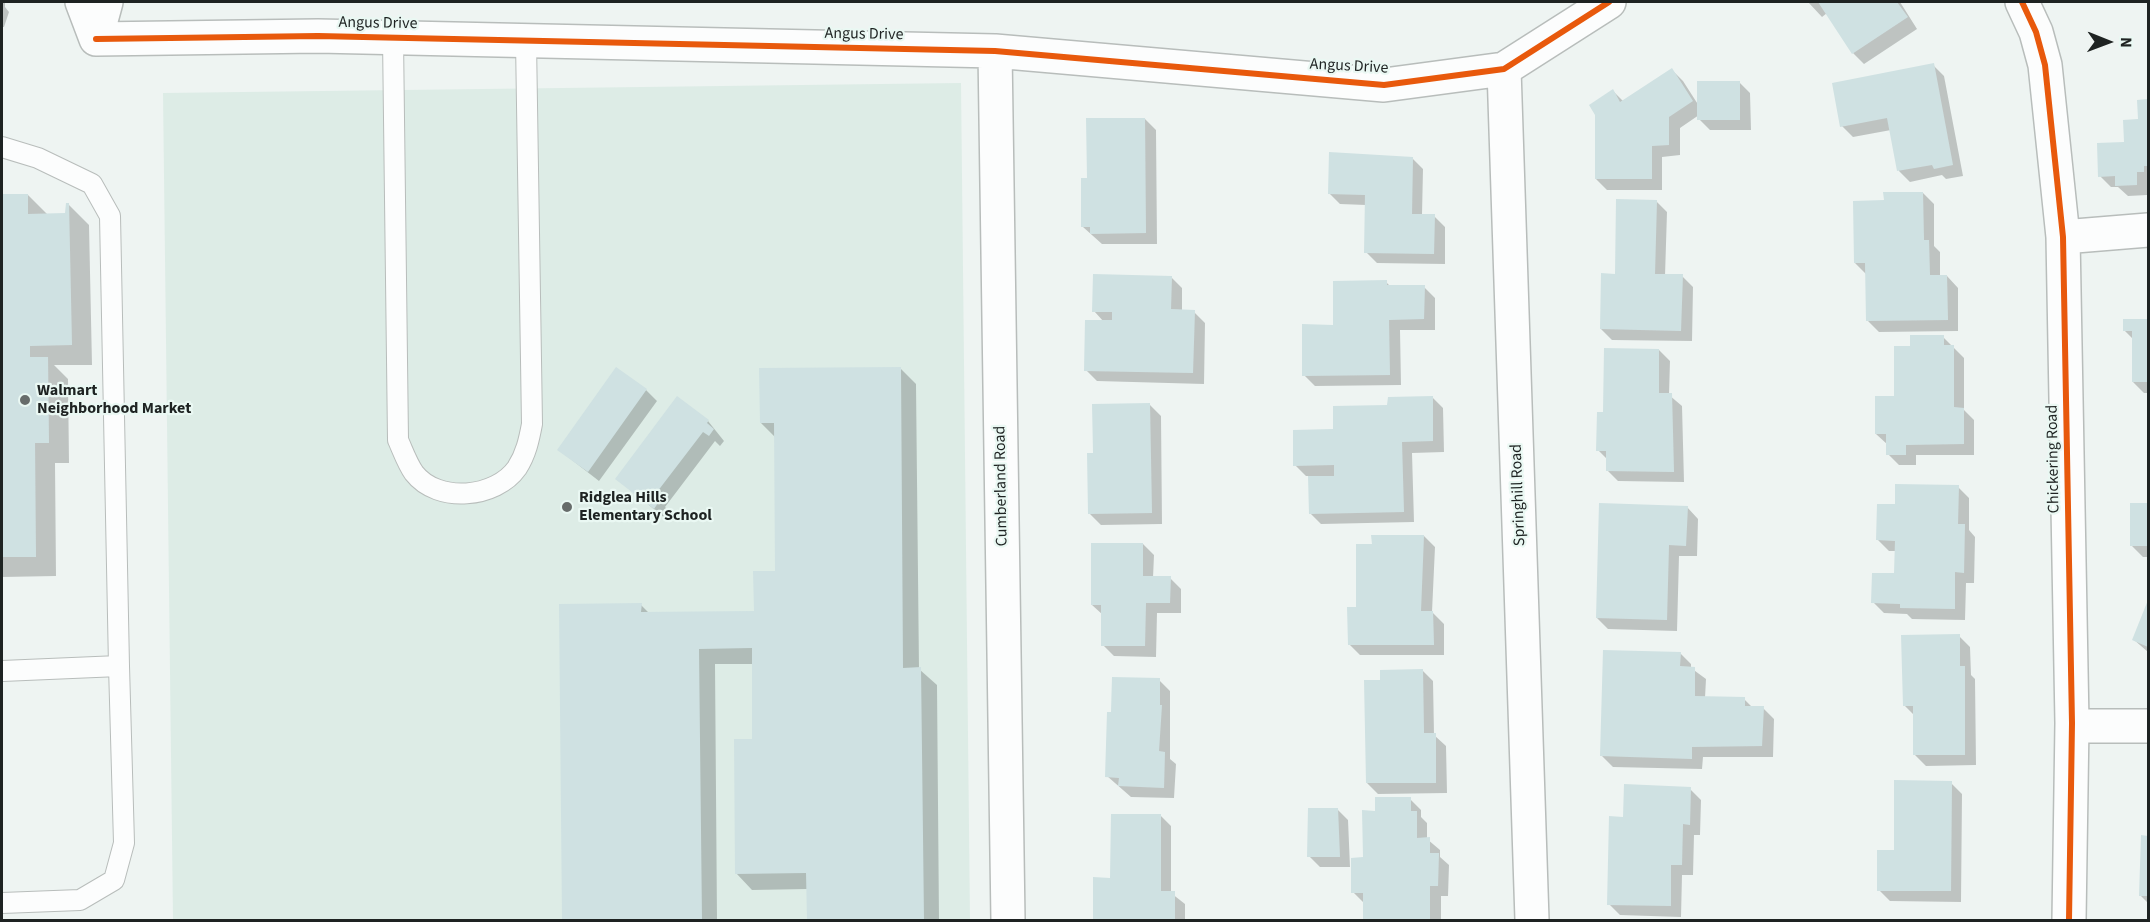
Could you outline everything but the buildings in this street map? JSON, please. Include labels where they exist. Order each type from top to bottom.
[{"type":"street","points":[[81,2],[96,39]]},
{"type":"street","points":[[96,39],[106,2]]},
{"type":"street","name":"Angus Drive","points":[[96,39],[393,38],[995,51],[1384,85],[1504,69],[1609,2]]},
{"type":"street","name":"Chickering Road","points":[[2022,2],[2036,32],[2044,65],[2063,237],[2072,723],[2069,921]]},
{"type":"street","name":"Cumberland Road","points":[[995,51],[1008,921]]},
{"type":"street","name":"Springhill Road","points":[[1504,69],[1532,921]]},
{"type":"street","points":[[2063,237],[2148,230]]},
{"type":"street","points":[[2072,723],[2087,726],[2148,726]]},
{"type":"lane","points":[[393,38],[398,440],[415,475],[431,487],[450,493],[485,491],[502,483],[516,469],[527,449],[532,424],[526,41]]},
{"type":"lane","points":[[2,147],[38,158],[92,184],[110,216],[124,843],[114,880],[80,900],[2,903]]},
{"type":"lane","points":[[2,671],[119,666]]},
{"type":"shaded area","name":"Ridglea Hills Elementary School","points":[[961,83],[970,920],[173,920],[163,93]]},
{"type":"cycle path","points":[[96,39],[318,36],[995,51],[1384,85],[1504,69],[1609,2]]},
{"type":"cycle path","points":[[2022,2],[2036,32],[2045,65],[2063,237],[2072,723],[2069,920]]},
{"type":"place","name":"Walmart Neighborhood Market","points":[[25,400]]},
{"type":"place","name":"Ridglea Hills Elementary School","points":[[567,507]]}]
